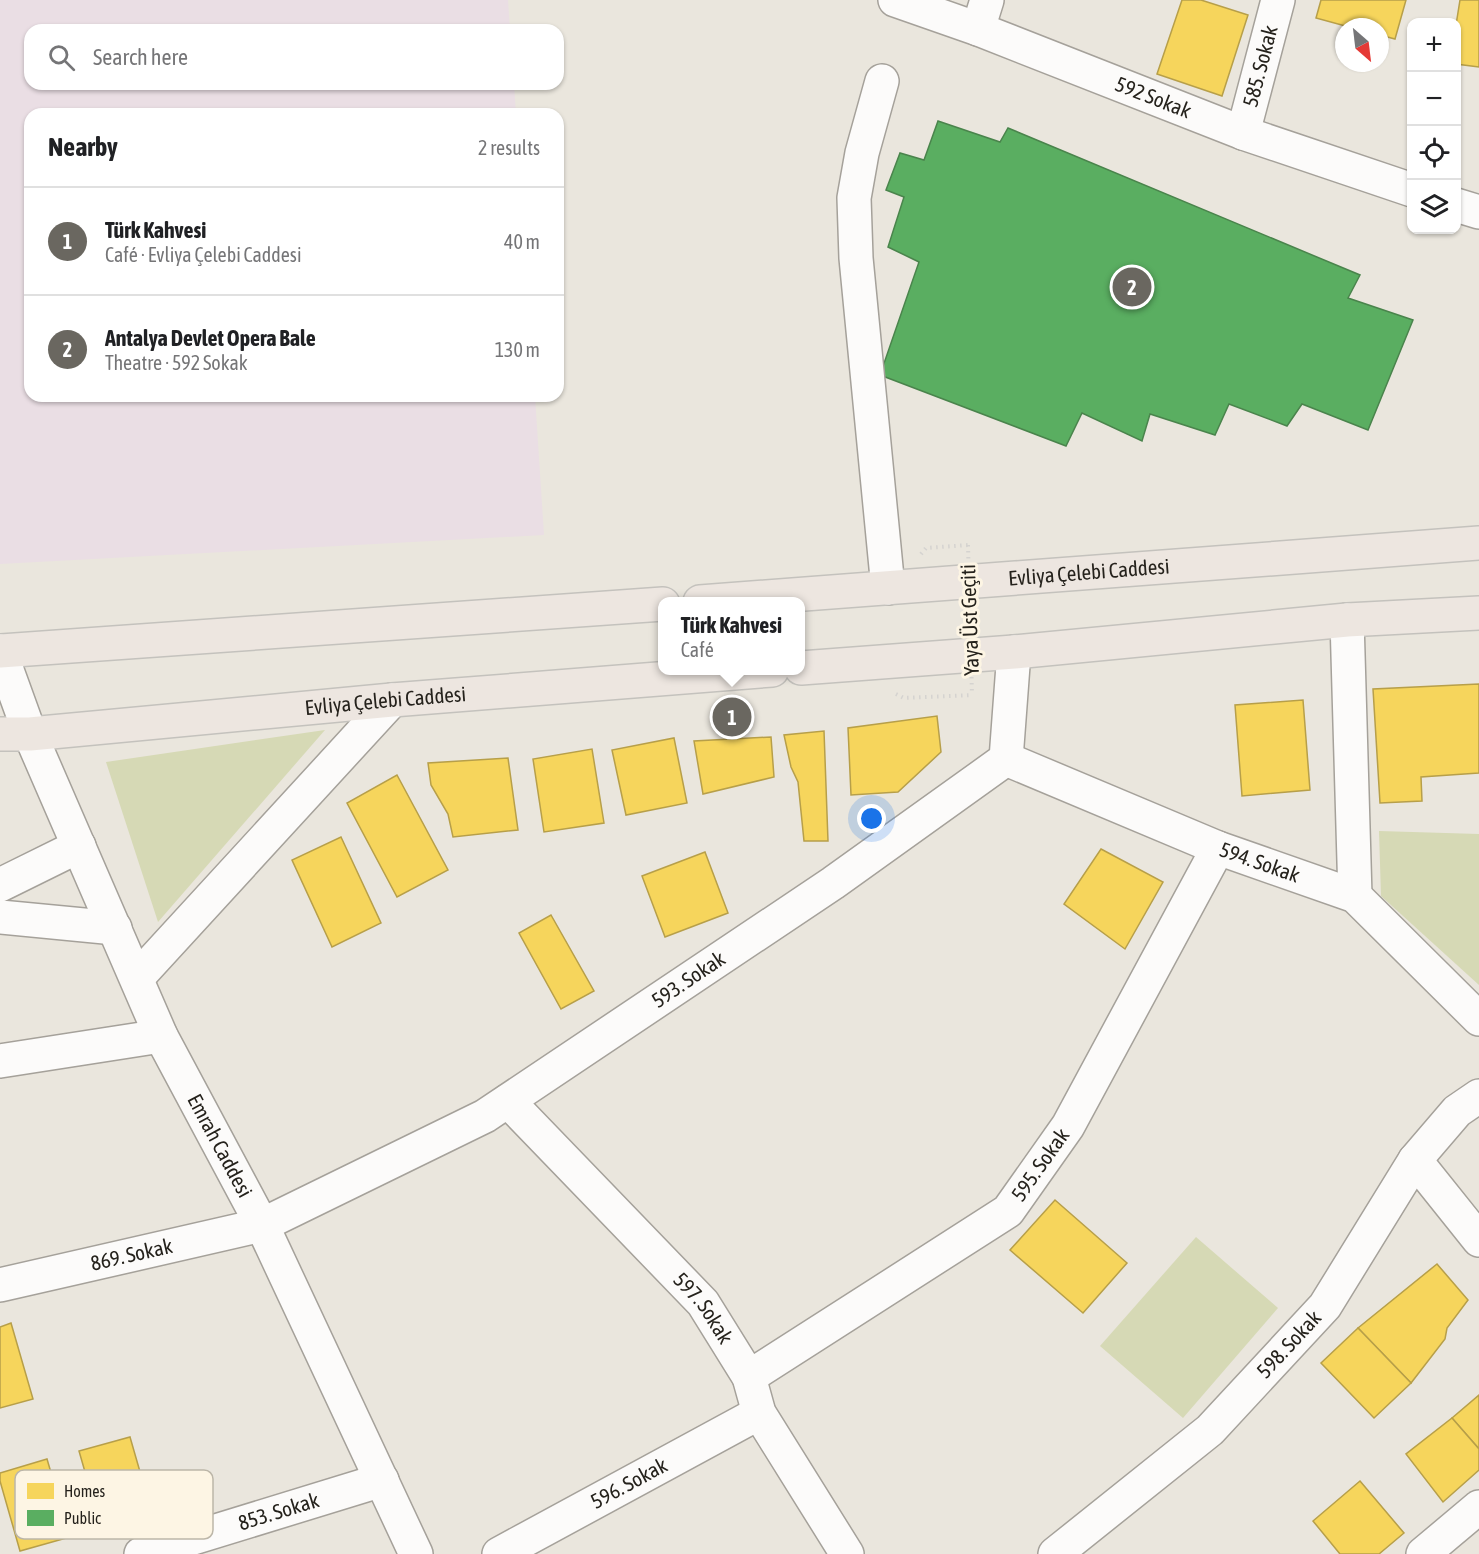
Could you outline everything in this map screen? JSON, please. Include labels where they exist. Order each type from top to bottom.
[{"type":"main road","name":"Evliya Çelebi Caddesi","points":[[767,597],[1479,543]]},
{"type":"main road","points":[[0,651],[658,604]]},
{"type":"main road","points":[[805,668],[1014,652],[1347,620],[1479,613]]},
{"type":"main road","name":"Evliya Çelebi Caddesi","points":[[15,734],[392,700],[709,675]]},
{"type":"street","name":"592 Sokak","points":[[895,0],[982,15],[1243,133],[1407,188]]},
{"type":"street","name":"585. Sokak","points":[[1243,133],[1278,0]]},
{"type":"street","points":[[882,81],[862,153],[854,198],[856,258],[888,588]]},
{"type":"street","points":[[1461,207],[1479,212]]},
{"type":"street","points":[[1347,620],[1355,896]]},
{"type":"street","name":"Emrah Caddesi","points":[[0,651],[15,734],[79,846],[161,1036],[262,1225],[416,1554]]},
{"type":"street","points":[[1006,759],[1014,652]]},
{"type":"street","points":[[137,978],[392,700]]},
{"type":"street","name":"594. Sokak","points":[[1006,759],[1218,848],[1355,896],[1479,1019]]},
{"type":"street","name":"593. Sokak","points":[[262,1225],[485,1116],[833,883],[1006,759]]},
{"type":"street","points":[[0,885],[79,846]]},
{"type":"street","name":"595. Sokak","points":[[749,1377],[1008,1211],[1068,1126],[1218,848]]},
{"type":"street","points":[[0,917],[115,928]]},
{"type":"street","points":[[0,1061],[161,1036]]},
{"type":"street","name":"598. Sokak","points":[[1055,1554],[1210,1430],[1325,1306],[1415,1161],[1457,1111],[1479,1096]]},
{"type":"street","name":"597. Sokak","points":[[508,1101],[703,1303],[749,1377],[759,1413],[847,1554]]},
{"type":"street","points":[[1415,1161],[1479,1240]]},
{"type":"street","name":"869. Sokak","points":[[0,1285],[262,1225]]},
{"type":"street","name":"596. Sokak","points":[[499,1554],[759,1413]]},
{"type":"street","name":"853. Sokak","points":[[213,1532],[382,1480]]},
{"type":"street","points":[[1423,1554],[1479,1507]]},
{"type":"street","name":"853. Sokak","points":[[141,1554],[190,1539]]},
{"type":"path","name":"Yaya Üst Geçiti","points":[[904,698],[972,695],[968,545],[926,548]]},
{"type":"shaded area","points":[[0,0],[508,0],[510,24],[24,24],[24,90],[514,90],[516,108],[24,108],[24,402],[535,402],[544,535],[0,564]]},
{"type":"green space","points":[[325,730],[158,922],[106,762]]},
{"type":"green space","points":[[1379,831],[1479,834],[1479,985],[1381,896]]},
{"type":"green space","points":[[1196,1237],[1278,1308],[1183,1418],[1100,1346]]},
{"type":"building: Homes","points":[[1182,0],[1201,0],[1248,15],[1222,96],[1157,74]]},
{"type":"building: Homes","points":[[1321,0],[1406,0],[1395,39],[1389,37],[1389,18],[1335,18],[1335,23],[1316,18]]},
{"type":"building: Homes","points":[[1460,0],[1479,0],[1479,67],[1461,65],[1461,18],[1457,18]]},
{"type":"building: Homes","points":[[1479,684],[1479,773],[1421,777],[1422,801],[1380,803],[1373,689]]},
{"type":"building: Homes","points":[[1303,700],[1310,790],[1242,796],[1235,705]]},
{"type":"building: Homes","points":[[937,716],[941,752],[898,792],[851,795],[848,728]]},
{"type":"building: Homes","points":[[824,731],[828,841],[804,841],[798,782],[791,767],[784,735]]},
{"type":"building: Homes","points":[[771,737],[774,777],[703,794],[694,741]]},
{"type":"building: Homes","points":[[674,738],[687,803],[626,815],[612,750]]},
{"type":"building: Homes","points":[[592,749],[604,823],[544,832],[533,759]]},
{"type":"building: Homes","points":[[508,758],[518,830],[453,837],[448,814],[431,785],[428,763]]},
{"type":"building: Homes","points":[[397,775],[448,870],[397,897],[347,803]]},
{"type":"building: Homes","points":[[341,837],[381,923],[332,947],[292,860]]},
{"type":"building: Homes","points":[[1101,849],[1163,882],[1125,949],[1064,904]]},
{"type":"building: Homes","points":[[705,852],[728,913],[665,937],[642,876]]},
{"type":"building: Homes","points":[[551,915],[594,991],[561,1009],[519,933]]},
{"type":"building: Homes","points":[[1055,1200],[1127,1263],[1083,1313],[1010,1250]]},
{"type":"building: Homes","points":[[1437,1264],[1468,1300],[1447,1328],[1445,1339],[1411,1383],[1358,1328]]},
{"type":"building: Homes","points":[[11,1323],[33,1399],[0,1408],[0,1327]]},
{"type":"building: Homes","points":[[1358,1328],[1411,1383],[1374,1418],[1321,1363]]},
{"type":"building: Homes","points":[[1479,1395],[1479,1449],[1452,1418]]},
{"type":"building: Homes","points":[[1452,1418],[1479,1449],[1479,1470],[1443,1502],[1406,1454]]},
{"type":"building: Homes","points":[[130,1437],[139,1470],[84,1470],[79,1451]]},
{"type":"building: Homes","points":[[47,1459],[50,1470],[15,1470],[15,1534],[0,1481],[0,1473]]},
{"type":"building: Homes","points":[[1360,1481],[1404,1533],[1379,1554],[1340,1554],[1313,1521]]},
{"type":"building: Homes","points":[[17,1539],[63,1539],[20,1551]]},
{"type":"building: Public","points":[[938,121],[1000,142],[1008,128],[1360,275],[1348,298],[1413,320],[1368,430],[1302,404],[1287,426],[1229,404],[1215,435],[1150,414],[1142,441],[1082,413],[1066,446],[880,375],[919,262],[888,247],[904,197],[886,190],[900,153],[924,160]]},
{"type":"place","name":"Antalya Devlet Opera Bale","points":[[1132,287]]},
{"type":"place","name":"Türk Kahvesi","points":[[732,717]]}]
